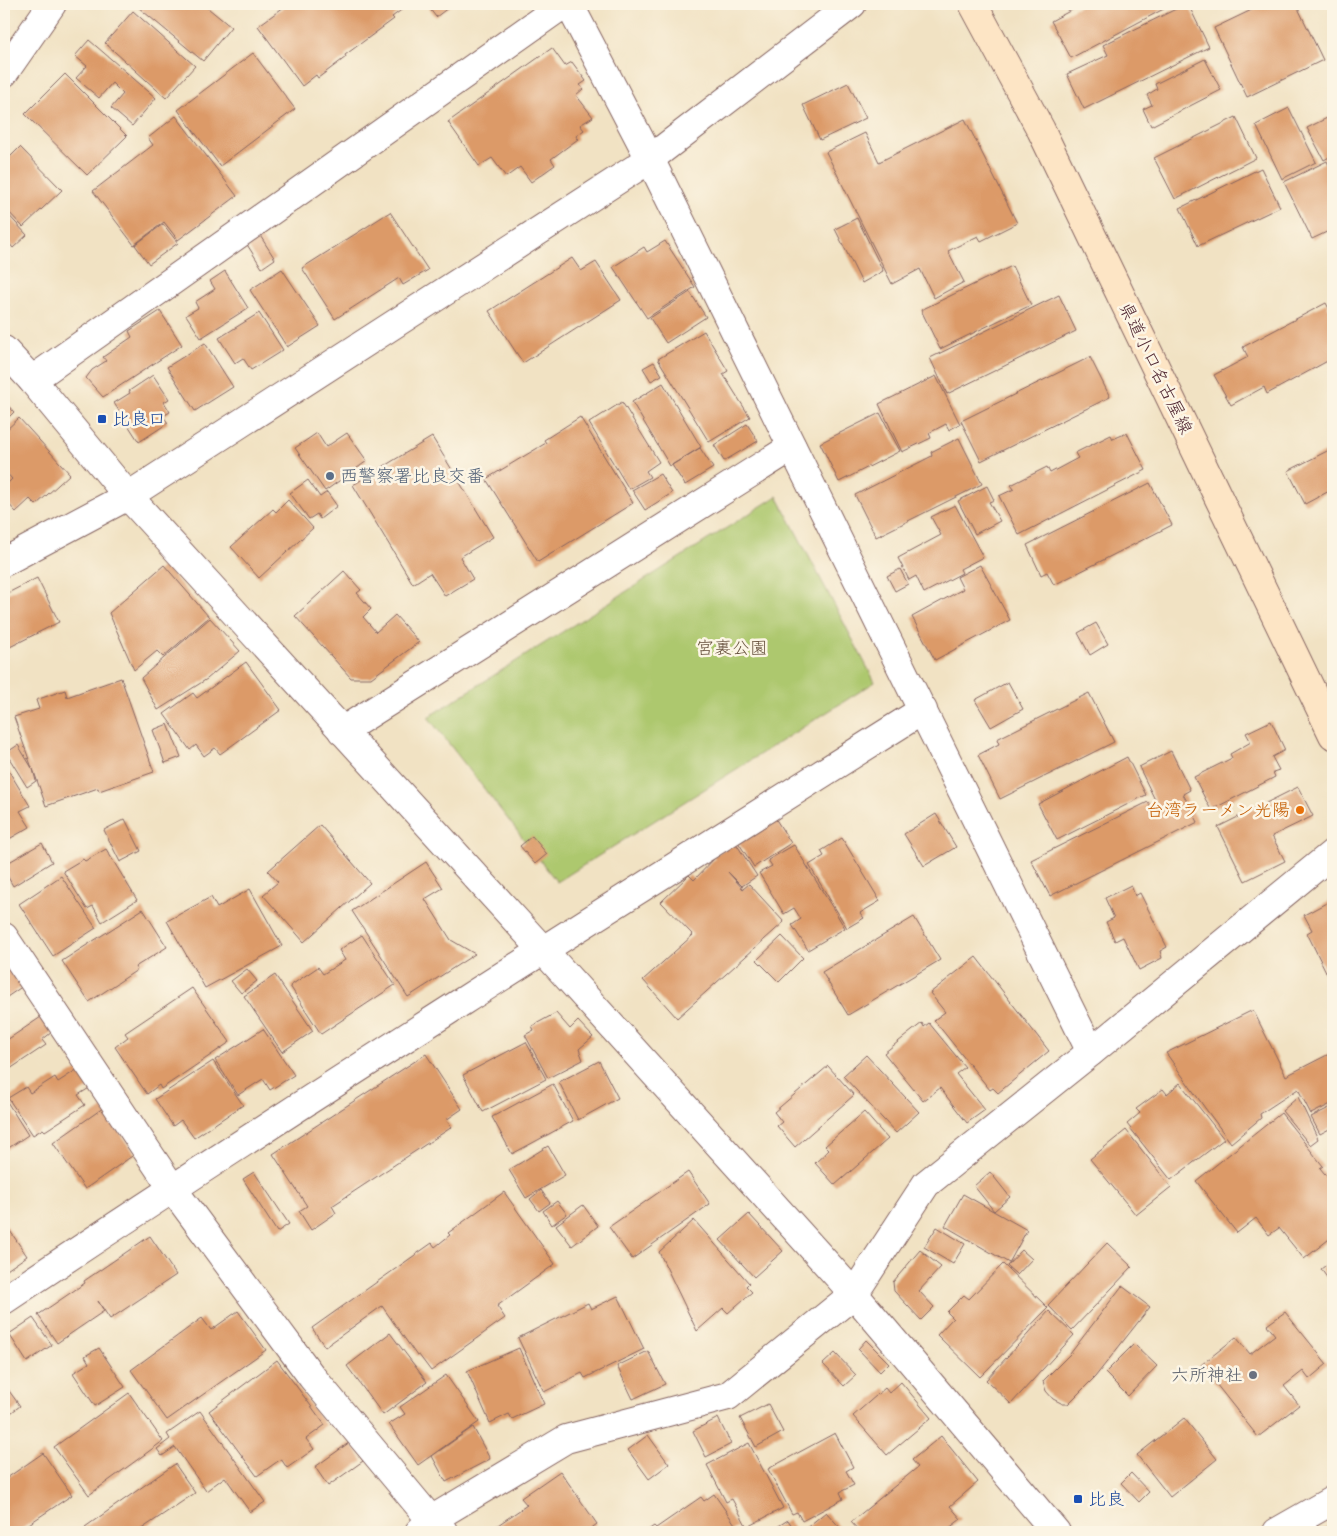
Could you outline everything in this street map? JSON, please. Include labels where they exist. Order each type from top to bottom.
[{"type":"main road","name":"県道小口名古屋線","points":[[973,4],[1041,130],[1333,735]]},
{"type":"street","points":[[4,73],[52,4]]},
{"type":"street","points":[[32,380],[564,4]]},
{"type":"street","points":[[569,4],[650,159],[1091,1052]]},
{"type":"street","points":[[4,562],[128,496],[650,159],[852,4]]},
{"type":"street","points":[[4,350],[32,380],[128,496],[854,1294],[1056,1532]]},
{"type":"street","points":[[342,731],[792,446]]},
{"type":"street","points":[[4,1300],[172,1188],[542,949],[923,710]]},
{"type":"street","points":[[4,937],[172,1188],[312,1377],[431,1528],[566,1439],[728,1396],[854,1294],[926,1184],[1333,854]]},
{"type":"street","points":[[1277,1532],[1333,1500]]},
{"type":"green space","name":"宮裏公園","points":[[777,496],[875,682],[557,882],[428,717]]},
{"type":"building","points":[[141,4],[203,4],[231,27],[203,61],[138,7]]},
{"type":"building","points":[[288,4],[401,4],[404,8],[392,17],[394,19],[345,55],[346,57],[318,78],[316,75],[302,86],[258,26]]},
{"type":"building","points":[[426,4],[453,4],[436,17]]},
{"type":"building","points":[[775,4],[791,4],[779,10]]},
{"type":"building","points":[[1083,4],[1173,4],[1071,58],[1051,21]]},
{"type":"building","points":[[1188,4],[1209,47],[1084,109],[1067,74],[1108,55],[1103,45]]},
{"type":"building","points":[[1264,4],[1296,4],[1323,60],[1247,97],[1214,28]]},
{"type":"building","points":[[133,11],[195,66],[166,98],[105,43]]},
{"type":"building","points":[[89,40],[156,98],[132,126],[111,108],[123,94],[112,83],[99,98],[76,78],[87,66],[75,56]]},
{"type":"building","points":[[552,48],[565,66],[572,62],[586,81],[580,85],[583,89],[576,95],[593,117],[580,125],[584,130],[576,136],[578,139],[551,159],[555,165],[531,182],[520,167],[506,177],[492,158],[479,166],[448,122]]},
{"type":"building","points":[[253,53],[295,109],[220,166],[178,110]]},
{"type":"building","points":[[1205,59],[1221,90],[1151,126],[1143,109],[1152,105],[1147,95],[1157,89],[1155,84]]},
{"type":"building","points":[[65,74],[127,136],[87,175],[25,114]]},
{"type":"building","points":[[848,83],[866,118],[820,140],[803,105]]},
{"type":"building","points":[[1289,108],[1316,162],[1282,179],[1256,125]]},
{"type":"building","points":[[1333,115],[1333,155],[1324,160],[1307,128]]},
{"type":"building","points":[[176,116],[237,196],[178,240],[164,222],[134,245],[93,191],[153,145],[148,138]]},
{"type":"building","points":[[1236,117],[1256,158],[1175,199],[1154,158]]},
{"type":"building","points":[[965,119],[1017,223],[981,241],[978,236],[948,251],[964,282],[934,298],[920,269],[892,284],[826,152],[865,133],[879,162]]},
{"type":"building","points":[[20,147],[62,190],[23,227],[4,207],[4,163]]},
{"type":"building","points":[[1327,161],[1333,174],[1333,229],[1312,239],[1284,182]]},
{"type":"building","points":[[1261,168],[1280,207],[1198,246],[1180,208]]},
{"type":"building","points":[[4,210],[27,235],[13,248],[4,237]]},
{"type":"building","points":[[390,212],[428,270],[403,285],[399,278],[335,319],[302,268]]},
{"type":"building","points":[[857,218],[883,271],[862,283],[835,229]]},
{"type":"building","points":[[163,224],[178,243],[149,264],[135,245]]},
{"type":"building","points":[[259,234],[275,259],[262,268],[246,243]]},
{"type":"building","points":[[665,241],[695,287],[647,318],[613,267],[644,247],[647,252]]},
{"type":"building","points":[[572,258],[581,271],[596,262],[621,300],[523,363],[489,311]]},
{"type":"building","points":[[1012,266],[1031,305],[940,349],[921,310]]},
{"type":"building","points":[[282,269],[320,326],[287,347],[250,290]]},
{"type":"building","points":[[225,271],[248,308],[201,338],[186,315],[198,308],[195,302],[215,289],[210,281]]},
{"type":"building","points":[[690,292],[706,317],[666,343],[650,318]]},
{"type":"building","points":[[1059,295],[1076,331],[947,394],[930,358]]},
{"type":"building","points":[[1326,303],[1333,316],[1333,358],[1267,394],[1264,387],[1231,405],[1214,375],[1248,357],[1243,347]]},
{"type":"building","points":[[160,311],[182,345],[103,397],[86,378],[92,370],[106,361],[103,357],[132,337],[129,331]]},
{"type":"building","points":[[259,313],[283,350],[251,370],[243,358],[235,363],[219,338]]},
{"type":"building","points":[[704,331],[728,371],[723,374],[750,417],[709,442],[658,359]]},
{"type":"building","points":[[205,343],[233,387],[195,411],[167,367]]},
{"type":"building","points":[[1090,357],[1110,397],[981,461],[961,421]]},
{"type":"building","points":[[654,362],[662,375],[651,381],[643,368]]},
{"type":"building","points":[[153,375],[169,399],[164,402],[170,412],[163,416],[168,423],[139,442],[114,403]]},
{"type":"building","points":[[936,376],[960,424],[949,430],[946,424],[929,433],[931,438],[902,452],[879,404]]},
{"type":"building","points":[[663,383],[701,447],[670,466],[632,402]]},
{"type":"building","points":[[4,401],[14,412],[4,422]]},
{"type":"building","points":[[622,402],[659,462],[646,471],[650,477],[629,489],[589,423]]},
{"type":"building","points":[[880,413],[900,451],[839,482],[820,443]]},
{"type":"building","points":[[580,417],[633,503],[538,562],[486,479],[546,443],[544,440]]},
{"type":"building","points":[[19,418],[70,474],[36,505],[30,499],[16,512],[4,499],[4,487],[12,479],[4,470],[4,432]]},
{"type":"building","points":[[747,424],[758,441],[724,461],[714,445]]},
{"type":"building","name":"西警察署比良交番","points":[[317,433],[326,447],[347,433],[367,461],[325,491],[295,448]]},
{"type":"building","points":[[1127,433],[1146,470],[1019,535],[999,496],[1014,489],[1011,485],[1047,467],[1050,473],[1078,458],[1075,453],[1111,435],[1113,439]]},
{"type":"building","points":[[432,437],[493,537],[460,557],[473,579],[445,596],[430,573],[413,584],[353,485]]},
{"type":"building","points":[[959,438],[982,484],[876,537],[855,495],[932,456],[931,452]]},
{"type":"building","points":[[700,448],[713,468],[685,485],[672,465]]},
{"type":"building","points":[[1333,448],[1333,489],[1305,504],[1288,471]]},
{"type":"building","points":[[660,474],[672,493],[645,510],[632,490]]},
{"type":"building","points":[[308,480],[320,497],[327,492],[337,506],[320,519],[317,514],[309,519],[290,493]]},
{"type":"building","points":[[1150,483],[1172,525],[1054,585],[1047,572],[1041,575],[1027,545]]},
{"type":"building","points":[[987,486],[994,500],[989,502],[1000,521],[975,534],[958,501]]},
{"type":"building","points":[[288,500],[313,528],[259,578],[231,547],[273,509],[276,512]]},
{"type":"building","points":[[955,505],[983,557],[960,569],[962,573],[924,593],[916,576],[909,580],[898,558],[941,535],[931,517]]},
{"type":"building","points":[[164,565],[209,617],[163,657],[157,651],[134,670],[109,613]]},
{"type":"building","points":[[980,565],[1010,620],[935,660],[912,617],[963,589],[957,577]]},
{"type":"building","points":[[900,569],[908,584],[895,591],[887,576]]},
{"type":"building","points":[[344,571],[361,590],[357,593],[371,609],[363,617],[376,632],[395,615],[419,642],[371,678],[351,678],[295,616]]},
{"type":"building","points":[[37,578],[59,622],[4,650],[4,595]]},
{"type":"building","points":[[210,618],[240,651],[207,679],[158,710],[141,678]]},
{"type":"building","points":[[1096,623],[1108,644],[1090,655],[1078,633]]},
{"type":"building","points":[[246,662],[281,710],[220,754],[215,748],[204,756],[196,745],[190,750],[164,714],[193,693],[197,698]]},
{"type":"building","points":[[121,678],[154,772],[99,791],[98,788],[46,806],[33,769],[36,781],[27,787],[6,753],[18,745],[32,768],[14,717],[39,709],[36,700],[65,690],[67,697]]},
{"type":"building","points":[[1008,682],[1023,709],[991,727],[975,700]]},
{"type":"building","points":[[1089,693],[1114,742],[1000,799],[978,755],[999,744],[997,739]]},
{"type":"building","points":[[1271,721],[1285,750],[1272,757],[1279,770],[1273,772],[1275,777],[1211,810],[1194,777],[1232,758],[1230,754],[1251,742],[1246,733]]},
{"type":"building","points":[[168,724],[181,757],[165,763],[153,730]]},
{"type":"building","points":[[1171,751],[1190,790],[1183,794],[1198,822],[1050,896],[1031,860],[1148,802],[1152,810],[1158,806],[1139,767]]},
{"type":"building","points":[[1127,757],[1146,795],[1057,840],[1038,804]]},
{"type":"building","points":[[4,763],[30,806],[20,811],[30,827],[4,842]]},
{"type":"building","points":[[1298,787],[1313,816],[1272,836],[1285,861],[1245,881],[1218,827]]},
{"type":"building","points":[[936,814],[956,847],[924,866],[904,834]]},
{"type":"building","points":[[775,818],[791,843],[754,867],[738,842]]},
{"type":"building","points":[[125,819],[141,851],[120,862],[104,830]]},
{"type":"building","points":[[320,825],[370,883],[304,942],[263,895],[278,882],[268,871]]},
{"type":"building","points":[[532,836],[547,854],[535,864],[520,846]]},
{"type":"building","points":[[842,838],[880,901],[860,913],[864,918],[847,928],[809,865],[824,856],[821,851]]},
{"type":"building","points":[[735,842],[757,876],[742,886],[728,872],[743,889],[749,884],[784,922],[677,1018],[643,980],[693,935],[661,902],[689,875],[694,880],[715,858],[713,856]]},
{"type":"building","points":[[42,843],[52,862],[13,886],[4,870],[4,865]]},
{"type":"building","points":[[794,845],[845,928],[808,950],[792,925],[801,919],[794,908],[784,914],[759,873],[772,866],[768,860]]},
{"type":"building","points":[[106,849],[137,900],[102,922],[93,906],[87,909],[63,871],[83,859],[85,861]]},
{"type":"building","points":[[426,862],[443,888],[425,899],[451,940],[475,954],[408,997],[352,911]]},
{"type":"building","points":[[61,876],[96,928],[53,956],[19,904]]},
{"type":"building","points":[[1131,885],[1135,896],[1140,893],[1167,947],[1160,951],[1162,958],[1139,970],[1123,937],[1115,941],[1106,922],[1114,918],[1105,898]]},
{"type":"building","points":[[250,889],[282,946],[205,988],[167,921],[211,897],[217,908]]},
{"type":"building","points":[[1330,901],[1333,907],[1333,986],[1307,933],[1312,930],[1304,915]]},
{"type":"building","points":[[143,909],[167,947],[135,967],[137,970],[89,1002],[62,961]]},
{"type":"building","points":[[914,917],[940,960],[848,1015],[822,972]]},
{"type":"building","points":[[362,935],[395,985],[321,1034],[290,986],[318,967],[323,974],[345,960],[339,950]]},
{"type":"building","points":[[782,936],[803,958],[779,982],[757,960]]},
{"type":"building","points":[[4,957],[23,986],[4,999]]},
{"type":"building","points":[[976,957],[1049,1051],[998,1093],[993,1088],[990,1090],[934,1020],[945,1012],[930,993]]},
{"type":"building","points":[[247,969],[257,981],[241,993],[231,981]]},
{"type":"building","points":[[275,975],[313,1031],[282,1052],[244,996]]},
{"type":"building","points":[[192,988],[230,1042],[161,1089],[159,1085],[147,1094],[115,1047],[128,1037],[125,1033]]},
{"type":"building","points":[[1253,1010],[1286,1076],[1333,1052],[1333,1103],[1311,1114],[1298,1089],[1260,1114],[1261,1118],[1231,1143],[1166,1053]]},
{"type":"building","points":[[556,1013],[570,1029],[578,1021],[593,1037],[579,1049],[583,1060],[548,1078],[525,1035],[534,1030],[532,1026]]},
{"type":"building","points":[[41,1017],[52,1032],[42,1040],[46,1045],[4,1073],[4,1042]]},
{"type":"building","points":[[922,1023],[924,1027],[929,1023],[965,1067],[956,1074],[985,1110],[967,1123],[940,1088],[923,1101],[884,1053]]},
{"type":"building","points":[[263,1029],[294,1075],[270,1090],[263,1079],[238,1095],[215,1060]]},
{"type":"building","points":[[526,1042],[546,1079],[483,1112],[463,1075]]},
{"type":"building","points":[[426,1054],[462,1109],[446,1120],[452,1127],[332,1206],[336,1213],[311,1230],[299,1211],[307,1206],[273,1154]]},
{"type":"building","points":[[866,1055],[919,1112],[896,1133],[843,1076]]},
{"type":"building","points":[[213,1061],[243,1105],[194,1138],[181,1120],[173,1126],[155,1099]]},
{"type":"building","points":[[599,1061],[618,1098],[578,1120],[559,1082]]},
{"type":"building","points":[[828,1066],[854,1095],[795,1147],[777,1126],[782,1122],[774,1112]]},
{"type":"building","points":[[78,1069],[91,1087],[78,1095],[85,1105],[45,1131],[43,1129],[33,1135],[8,1098],[26,1087],[30,1093],[55,1077],[58,1082]]},
{"type":"building","points":[[1180,1083],[1224,1139],[1171,1180],[1127,1124],[1140,1113],[1136,1109],[1163,1089],[1167,1094]]},
{"type":"building","points":[[553,1084],[573,1121],[512,1154],[492,1117]]},
{"type":"building","points":[[4,1097],[28,1135],[4,1151]]},
{"type":"building","points":[[1298,1097],[1318,1139],[1310,1145],[1282,1111]]},
{"type":"building","points":[[1333,1106],[1333,1127],[1320,1134],[1311,1117]]},
{"type":"building","points":[[103,1108],[135,1154],[85,1189],[53,1143]]},
{"type":"building","points":[[864,1112],[888,1139],[835,1185],[815,1163],[829,1150],[825,1146]]},
{"type":"building","points":[[1281,1113],[1323,1166],[1320,1168],[1333,1184],[1328,1188],[1333,1195],[1333,1236],[1304,1259],[1279,1228],[1269,1235],[1256,1218],[1237,1233],[1196,1181]]},
{"type":"building","points":[[1126,1130],[1171,1187],[1136,1215],[1090,1159]]},
{"type":"building","points":[[548,1146],[565,1175],[526,1198],[509,1170]]},
{"type":"building","points":[[254,1172],[289,1224],[277,1232],[243,1179]]},
{"type":"building","points":[[688,1172],[710,1204],[632,1259],[609,1227]]},
{"type":"building","points":[[990,1172],[1010,1197],[994,1211],[974,1186]]},
{"type":"building","points":[[541,1190],[550,1203],[539,1211],[530,1199]]},
{"type":"building","points":[[504,1192],[555,1264],[497,1306],[505,1318],[431,1371],[419,1355],[417,1356],[382,1306],[325,1347],[312,1328],[432,1243],[435,1247],[450,1235],[448,1233]]},
{"type":"building","points":[[963,1194],[1027,1230],[1009,1263],[945,1226]]},
{"type":"building","points":[[557,1201],[567,1214],[552,1225],[543,1211]]},
{"type":"building","points":[[583,1205],[598,1226],[572,1246],[556,1225]]},
{"type":"building","points":[[749,1214],[783,1251],[754,1277],[720,1240]]},
{"type":"building","points":[[694,1220],[749,1283],[746,1286],[752,1292],[728,1313],[723,1308],[697,1331],[659,1252]]},
{"type":"building","points":[[4,1222],[27,1256],[4,1272]]},
{"type":"building","points":[[937,1227],[965,1244],[953,1264],[924,1247]]},
{"type":"building","points":[[150,1236],[176,1275],[110,1319],[98,1301],[104,1311],[57,1343],[38,1315]]},
{"type":"building","points":[[1107,1243],[1132,1267],[1072,1330],[1048,1305]]},
{"type":"building","points":[[920,1250],[941,1267],[919,1291],[934,1307],[921,1320],[894,1291],[893,1282]]},
{"type":"building","points":[[1022,1250],[1032,1259],[1017,1275],[1007,1266]]},
{"type":"building","points":[[1333,1260],[1333,1286],[1321,1269]]},
{"type":"building","points":[[1003,1264],[1048,1308],[980,1377],[937,1335],[953,1318],[947,1312],[964,1295],[969,1299]]},
{"type":"building","points":[[1122,1286],[1150,1307],[1095,1377],[1068,1404],[1063,1404],[1053,1399],[1046,1391],[1043,1381],[1070,1354]]},
{"type":"building","points":[[618,1296],[644,1349],[585,1378],[582,1373],[544,1392],[518,1338],[588,1303],[591,1309]]},
{"type":"building","points":[[238,1311],[266,1350],[167,1420],[131,1370],[202,1318],[211,1330]]},
{"type":"building","points":[[1049,1311],[1074,1335],[1011,1404],[986,1380]]},
{"type":"building","name":"六所神社","points":[[1285,1312],[1327,1364],[1309,1379],[1303,1371],[1284,1386],[1299,1405],[1258,1437],[1201,1365],[1236,1337],[1250,1354],[1275,1335],[1267,1325]]},
{"type":"building","points":[[33,1318],[52,1345],[27,1362],[9,1334]]},
{"type":"building","points":[[390,1333],[427,1382],[383,1415],[347,1366]]},
{"type":"building","points":[[866,1340],[889,1363],[880,1372],[858,1349]]},
{"type":"building","points":[[1134,1344],[1157,1366],[1128,1396],[1105,1373]]},
{"type":"building","points":[[99,1348],[125,1387],[95,1406],[73,1373],[89,1363],[85,1356]]},
{"type":"building","points":[[519,1348],[544,1404],[512,1419],[509,1414],[490,1423],[467,1371]]},
{"type":"building","points":[[648,1351],[665,1384],[633,1399],[617,1366]]},
{"type":"building","points":[[835,1353],[856,1375],[844,1386],[823,1364]]},
{"type":"building","points":[[277,1360],[325,1425],[306,1439],[314,1449],[287,1468],[281,1459],[257,1476],[209,1411]]},
{"type":"building","points":[[446,1375],[479,1422],[418,1465],[389,1424],[405,1414],[400,1407]]},
{"type":"building","points":[[901,1382],[931,1418],[887,1455],[853,1416],[885,1388],[889,1393]]},
{"type":"building","points":[[4,1384],[20,1406],[4,1418]]},
{"type":"building","points":[[129,1393],[163,1441],[89,1495],[54,1447]]},
{"type":"building","points":[[768,1404],[783,1432],[756,1447],[740,1418]]},
{"type":"building","points":[[200,1411],[265,1502],[250,1512],[225,1477],[206,1491],[175,1447],[162,1456],[157,1449],[170,1439],[167,1434]]},
{"type":"building","points":[[718,1418],[731,1444],[706,1457],[693,1431]]},
{"type":"building","points":[[1184,1418],[1217,1459],[1170,1497],[1137,1455]]},
{"type":"building","points":[[473,1427],[490,1459],[446,1482],[432,1456]]},
{"type":"building","points":[[835,1433],[853,1467],[846,1471],[854,1485],[840,1492],[843,1499],[802,1521],[797,1512],[792,1514],[768,1469]]},
{"type":"building","points":[[648,1435],[669,1464],[649,1479],[628,1450]]},
{"type":"building","points":[[941,1436],[978,1482],[950,1506],[961,1519],[944,1532],[860,1532],[851,1522],[918,1467],[912,1460]]},
{"type":"building","points":[[350,1442],[363,1461],[328,1486],[315,1467]]},
{"type":"building","points":[[749,1443],[783,1508],[747,1527],[732,1499],[726,1502],[707,1465]]},
{"type":"building","points":[[43,1453],[72,1495],[17,1532],[4,1532],[4,1480]]},
{"type":"building","points":[[175,1464],[195,1493],[137,1532],[88,1532],[85,1527]]},
{"type":"building","points":[[560,1471],[597,1524],[586,1532],[499,1532],[495,1527],[527,1505],[521,1498]]},
{"type":"building","points":[[1131,1473],[1149,1492],[1139,1502],[1121,1483]]},
{"type":"building","points":[[714,1494],[737,1527],[730,1532],[645,1532],[654,1526],[656,1528],[701,1497],[704,1501]]},
{"type":"building","points":[[826,1512],[844,1532],[808,1532],[805,1529]]},
{"type":"building","points":[[788,1520],[796,1532],[769,1532]]},
{"type":"building","points":[[1333,1524],[1333,1532],[1319,1532]]},
{"type":"place","name":"比良口","points":[[102,419]]},
{"type":"place","name":"西警察署比良交番","points":[[330,476]]},
{"type":"place","name":"台湾ラーメン光陽","points":[[1300,810]]},
{"type":"place","name":"六所神社","points":[[1253,1375]]},
{"type":"place","name":"比良","points":[[1078,1499]]}]
